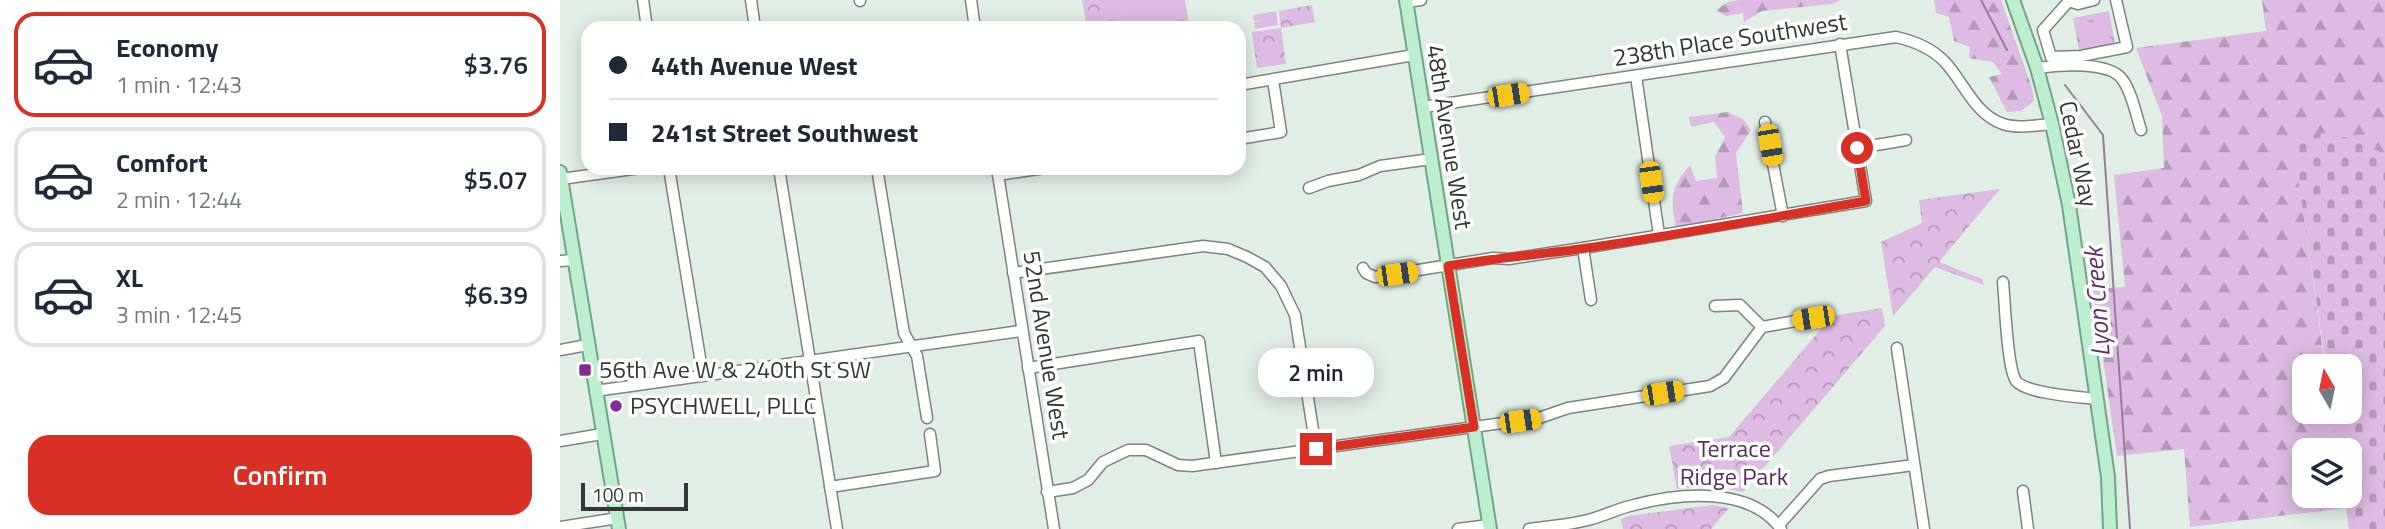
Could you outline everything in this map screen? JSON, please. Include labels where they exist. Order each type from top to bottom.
[{"type":"main road","name":"Cedar Way","points":[[2013,0],[2037,68],[2069,205],[2108,477],[2110,529]]},
{"type":"main road","name":"48th Avenue West","points":[[1406,1],[1490,527]]},
{"type":"main road","points":[[561,176],[567,260],[596,391],[618,524]]},
{"type":"street","points":[[643,0],[646,21]]},
{"type":"street","points":[[751,0],[754,21]]},
{"type":"street","points":[[971,0],[974,21]]},
{"type":"street","points":[[1406,1],[1421,0]]},
{"type":"street","points":[[2095,0],[2078,4],[2069,1],[2043,30],[2052,57],[2081,56],[2127,47],[2116,0]]},
{"type":"street","name":"238th Place Southwest","points":[[1423,107],[1896,37],[1912,40],[1944,61],[1985,114],[2004,125],[2024,127],[2052,124]]},
{"type":"street","points":[[1363,268],[1366,273],[1375,277],[1493,258],[1509,259],[1583,248],[1866,201],[1840,44]]},
{"type":"street","points":[[1246,84],[1414,55]]},
{"type":"street","points":[[2037,68],[2067,66],[2110,69],[2124,82],[2141,131]]},
{"type":"street","points":[[1636,76],[1659,235]]},
{"type":"street","points":[[1246,138],[1282,132],[1273,80]]},
{"type":"street","points":[[1765,122],[1783,216]]},
{"type":"street","points":[[1857,148],[1906,140]]},
{"type":"street","points":[[1309,188],[1359,175],[1380,166],[1431,159]]},
{"type":"street","points":[[561,176],[581,174]]},
{"type":"street","points":[[670,175],[703,376]]},
{"type":"street","points":[[780,175],[837,529]]},
{"type":"street","points":[[878,175],[904,333],[910,347],[918,356],[927,418]]},
{"type":"street","name":"52nd Avenue West","points":[[998,175],[1054,529]]},
{"type":"street","points":[[1013,273],[1203,246],[1228,249],[1265,267],[1280,286],[1295,315],[1316,449]]},
{"type":"street","points":[[1583,248],[1591,300]]},
{"type":"street","points":[[2003,282],[2010,366],[2017,382],[2025,386],[2096,399]]},
{"type":"street","points":[[1715,306],[1740,305],[1762,327]]},
{"type":"street","points":[[1047,492],[1073,488],[1088,480],[1103,462],[1128,450],[1146,450],[1178,465],[1192,466],[1539,418],[1568,408],[1710,386],[1724,377],[1762,327],[1813,318]]},
{"type":"street","points":[[596,391],[1021,331]]},
{"type":"street","points":[[1028,368],[1199,341],[1216,463]]},
{"type":"street","points":[[560,349],[587,345]]},
{"type":"street","points":[[1897,348],[1924,529]]},
{"type":"street","points":[[560,441],[602,434]]},
{"type":"street","points":[[830,487],[935,471],[930,434]]},
{"type":"street","points":[[1529,529],[1584,521],[1633,505],[1703,495],[1739,501],[1760,511],[1780,527],[1820,480],[1829,476],[1914,465]]},
{"type":"street","points":[[2023,492],[2028,529]]},
{"type":"street","points":[[560,527],[618,524]]},
{"type":"street","points":[[1458,529],[1490,527]]},
{"type":"green space","points":[[1082,0],[1185,0],[1188,21],[1086,21]]},
{"type":"green space","points":[[1121,0],[1172,0],[1175,18],[1125,21]]},
{"type":"green space","points":[[1840,0],[1832,4],[1762,11],[1744,22],[1743,13],[1726,16],[1716,10],[1728,2]]},
{"type":"green space","points":[[1934,0],[2001,0],[2032,88],[2034,101],[2021,111],[2007,112],[1989,77],[2002,74],[1993,62],[1969,58],[1970,47],[1954,41],[1949,17],[1936,13]]},
{"type":"green space","points":[[2262,0],[2385,0],[2385,155],[2361,144],[2330,135],[2293,139],[2323,354],[2292,354],[2292,424],[2334,424],[2336,438],[2292,438],[2292,508],[2346,508],[2190,527],[2184,449],[2117,456],[2093,289],[2125,287],[2114,175],[2164,168],[2162,116],[2136,48],[2266,31]]},
{"type":"green space","points":[[1312,5],[1315,22],[1281,28],[1279,11]]},
{"type":"green space","points":[[1276,11],[1278,25],[1255,29],[1254,22],[1268,20],[1254,21],[1253,15]]},
{"type":"green space","points":[[2109,11],[2115,44],[2079,50],[2073,18]]},
{"type":"green space","points":[[2105,16],[2110,41],[2097,43],[2093,18]]},
{"type":"green space","points":[[2088,19],[2093,44],[2081,46],[2076,21]]},
{"type":"green space","points":[[1281,28],[1286,64],[1257,68],[1252,32]]},
{"type":"green space","points":[[1728,112],[1744,120],[1751,130],[1736,153],[1743,213],[1676,228],[1673,195],[1678,181],[1690,165],[1696,181],[1717,178],[1715,157],[1725,137],[1714,122],[1691,127],[1689,117]]},
{"type":"green space","points":[[2325,133],[2353,139],[2385,155],[2385,529],[2349,529],[2346,508],[2362,508],[2362,438],[2336,438],[2334,424],[2362,424],[2362,354],[2324,354],[2292,138]]},
{"type":"green space","points":[[2000,189],[1939,262],[1982,279],[1984,285],[1935,267],[1893,316],[1881,242],[1922,223],[1919,200]]},
{"type":"green space","name":"Terrace Ridge Park","points":[[1882,308],[1885,326],[1743,492],[1714,486],[1677,489],[1669,446],[1729,437],[1832,316]]},
{"type":"green space","name":"Terrace Ridge Park","points":[[1712,505],[1729,508],[1711,529],[1623,529],[1621,519],[1629,516]]},
{"type":"waterway","name":"Lyon Creek","points":[[1981,0],[2007,50]]},
{"type":"waterway","name":"Lyon Creek","points":[[2065,85],[2103,135],[2130,529]]},
{"type":"place","name":"56th Ave W & 240th St SW","points":[[585,370]]},
{"type":"place","name":"PSYCHWELL, PLLC","points":[[616,406]]},
{"type":"route","points":[[1316,449],[1474,427],[1448,266],[1583,248],[1866,201],[1857,148]]}]
